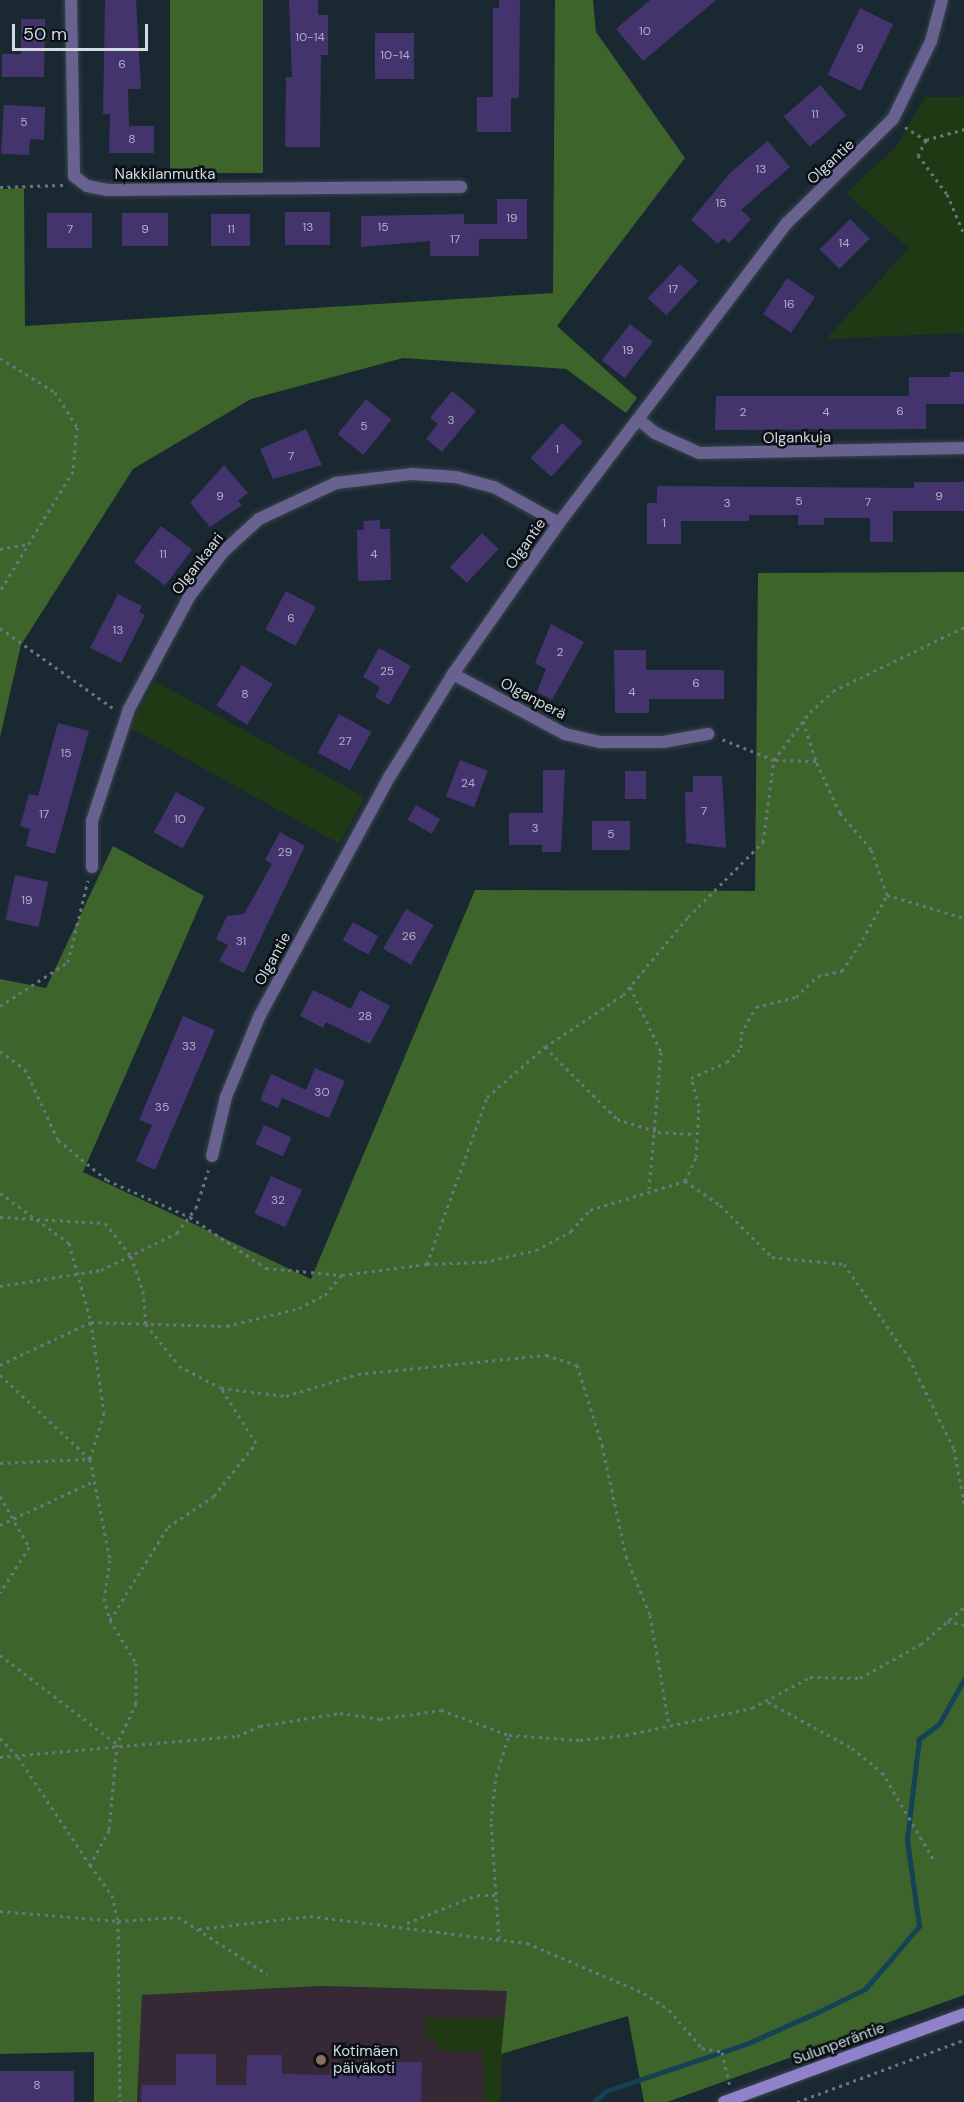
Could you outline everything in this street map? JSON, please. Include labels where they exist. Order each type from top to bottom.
[{"type":"street","name":"Nakkilanmutka","points":[[71,0],[74,176],[87,186],[108,190],[461,187]]},
{"type":"street","name":"Olgantie","points":[[212,1156],[226,1097],[260,1015],[390,776],[453,674],[559,523],[787,223],[893,118],[932,41],[942,0]]},
{"type":"street","name":"Olgankuja","points":[[639,420],[655,434],[699,453],[964,448]]},
{"type":"street","name":"Olgankaari","points":[[92,867],[92,821],[126,720],[159,648],[223,552],[259,519],[298,499],[374,475],[456,477],[494,487],[559,523]]},
{"type":"street","name":"Olganperä","points":[[453,674],[565,734],[601,742],[663,742],[708,734]]},
{"type":"street","name":"Sulunperäntie","points":[[729,2100],[964,2014]]},
{"type":"path","points":[[893,118],[926,140]]},
{"type":"path","points":[[964,129],[926,140],[918,155],[947,195],[964,234]]},
{"type":"path","points":[[0,188],[61,186]]},
{"type":"path","points":[[0,358],[55,392],[77,427],[73,471],[0,591]]},
{"type":"path","points":[[0,549],[29,544]]},
{"type":"path","points":[[427,1264],[487,1097],[545,1047],[630,987],[763,842],[774,760],[802,721],[833,691],[964,627]]},
{"type":"path","points":[[0,628],[47,665],[82,681],[126,720]]},
{"type":"path","points":[[685,1181],[696,1157],[693,1134],[699,1106],[691,1078],[727,1062],[741,1048],[741,1034],[756,1007],[796,997],[818,976],[842,971],[887,895],[872,849],[840,813],[816,761],[802,721]]},
{"type":"path","points":[[708,734],[774,760],[816,761]]},
{"type":"path","points":[[0,1006],[68,962],[92,867]]},
{"type":"path","points":[[887,895],[964,918]]},
{"type":"path","points":[[630,987],[661,1052],[658,1132],[649,1188]]},
{"type":"path","points":[[545,1047],[617,1119],[658,1132],[693,1134]]},
{"type":"path","points":[[0,1051],[25,1069],[58,1140],[107,1180],[190,1216],[266,1269],[342,1275],[427,1264],[484,1262],[536,1250],[571,1231],[590,1210],[649,1188],[685,1181],[720,1205],[772,1257],[844,1264],[914,1368],[954,1449],[964,1503]]},
{"type":"path","points":[[0,1286],[78,1277],[132,1256],[177,1233],[190,1216],[212,1156]]},
{"type":"path","points":[[0,1193],[30,1217],[69,1243],[90,1322],[104,1413],[90,1459],[110,1560],[104,1598],[110,1620],[136,1663],[136,1703],[117,1744],[109,1830],[90,1865]]},
{"type":"path","points":[[0,1216],[105,1223],[132,1256],[143,1292],[146,1324],[179,1366],[221,1388],[286,1396],[358,1374],[546,1355],[577,1365],[602,1445],[626,1556],[650,1615],[669,1725]]},
{"type":"path","points":[[0,1365],[90,1322],[227,1326],[299,1308],[325,1295],[342,1275]]},
{"type":"path","points":[[0,1375],[90,1459]]},
{"type":"path","points":[[110,1620],[168,1527],[214,1496],[256,1443],[221,1388]]},
{"type":"path","points":[[0,1463],[90,1459]]},
{"type":"path","points":[[0,1525],[94,1481]]},
{"type":"path","points":[[0,1496],[16,1517],[29,1547],[0,1593]]},
{"type":"path","points":[[0,1758],[117,1744],[237,1736],[260,1726],[340,1713],[380,1719],[441,1710],[509,1735],[580,1740],[669,1725],[768,1701],[810,1677],[860,1678],[921,1644],[964,1607]]},
{"type":"path","points":[[947,1621],[964,1626]]},
{"type":"path","points":[[0,1655],[117,1744]]},
{"type":"path","points":[[768,1701],[852,1748],[882,1772],[935,1862]]},
{"type":"path","points":[[499,1939],[498,1895],[491,1821],[496,1776],[509,1735]]},
{"type":"path","points":[[0,1738],[18,1757],[112,1895],[118,1921],[120,2102]]},
{"type":"path","points":[[405,1924],[477,1895],[498,1895]]},
{"type":"path","points":[[0,1911],[56,1920],[118,1921],[178,1917],[267,1974]]},
{"type":"path","points":[[197,1929],[310,1916],[405,1924],[536,1947],[644,1994],[669,2010],[702,2049],[722,2052],[729,2100]]},
{"type":"path","points":[[797,2102],[964,2040]]},
{"type":"shaded area","name":"Kotimäen päiväkoti","points":[[321,1986],[507,1991],[500,2102],[137,2102],[142,1995]]},
{"type":"green space","points":[[170,0],[263,0],[263,173],[170,173]]},
{"type":"green space","points":[[555,0],[593,0],[596,32],[685,158],[557,326],[637,398],[626,413],[566,369],[403,358],[251,399],[133,469],[21,645],[0,737],[0,189],[24,188],[25,326],[553,293]]},
{"type":"green space","points":[[925,97],[964,97],[964,333],[826,339],[909,248],[846,193],[896,147]]},
{"type":"green space","points":[[964,572],[964,1995],[667,2102],[644,2102],[628,2016],[501,2054],[507,1991],[321,1986],[142,1995],[137,2102],[94,2102],[94,2052],[0,2054],[0,979],[46,988],[113,846],[204,896],[83,1172],[311,1279],[475,890],[755,891],[758,573]]},
{"type":"green space","points":[[155,681],[365,797],[339,844],[129,727]]},
{"type":"green space","points":[[424,2018],[505,2018],[500,2102],[483,2102],[483,2051],[437,2051],[435,2040],[425,2038]]},
{"type":"building","points":[[105,0],[136,0],[141,89],[128,89],[129,126],[154,126],[154,153],[109,153],[110,114],[103,114]]},
{"type":"building","points":[[289,0],[318,0],[318,15],[328,15],[328,55],[321,55],[320,147],[285,147],[286,77],[292,77]]},
{"type":"building","points":[[499,0],[520,0],[519,98],[511,98],[511,132],[477,132],[477,97],[493,97],[493,8],[499,8]]},
{"type":"building","points":[[650,0],[716,0],[643,61],[616,29]]},
{"type":"building","points":[[860,8],[893,24],[861,91],[828,75]]},
{"type":"building","points":[[21,19],[45,19],[44,77],[2,77],[2,54],[21,54]]},
{"type":"building","points":[[375,33],[414,33],[414,79],[375,79]]},
{"type":"building","points":[[820,85],[846,115],[810,147],[784,116]]},
{"type":"building","points":[[4,105],[45,107],[44,140],[30,139],[29,155],[1,154]]},
{"type":"building","points":[[768,141],[790,167],[741,210],[751,219],[729,243],[723,238],[718,244],[691,220],[731,172]]},
{"type":"building","points":[[497,199],[527,199],[527,239],[479,239],[479,256],[430,256],[430,241],[361,247],[361,216],[464,214],[464,224],[497,224]]},
{"type":"building","points":[[285,212],[330,212],[330,245],[285,245]]},
{"type":"building","points":[[47,213],[92,213],[92,248],[47,248]]},
{"type":"building","points":[[122,213],[168,213],[168,246],[122,246]]},
{"type":"building","points":[[211,214],[250,214],[250,246],[211,246]]},
{"type":"building","points":[[850,219],[870,239],[839,269],[820,249]]},
{"type":"building","points":[[680,264],[698,281],[666,315],[648,298]]},
{"type":"building","points":[[787,278],[815,297],[791,333],[763,314]]},
{"type":"building","points":[[630,324],[653,342],[625,378],[602,360]]},
{"type":"building","points":[[950,372],[964,372],[964,404],[926,404],[926,429],[715,430],[716,396],[909,396],[909,377],[950,377]]},
{"type":"building","points":[[452,391],[476,411],[442,452],[426,439],[438,424],[430,418]]},
{"type":"building","points":[[366,399],[392,420],[363,455],[338,434]]},
{"type":"building","points":[[562,423],[583,442],[551,477],[531,458]]},
{"type":"building","points":[[306,429],[322,465],[273,479],[260,449]]},
{"type":"building","points":[[224,465],[248,493],[238,501],[242,505],[210,527],[190,503]]},
{"type":"building","points":[[914,482],[964,482],[964,511],[893,511],[893,542],[870,542],[870,518],[824,518],[824,525],[798,525],[798,515],[749,515],[749,521],[681,521],[681,544],[647,544],[647,503],[657,503],[657,486],[914,488]]},
{"type":"building","points":[[380,520],[380,529],[390,529],[391,580],[358,581],[357,530],[364,530],[363,521]]},
{"type":"building","points":[[161,526],[192,549],[165,585],[134,562]]},
{"type":"building","points":[[482,533],[499,549],[467,583],[450,567]]},
{"type":"building","points":[[286,591],[316,607],[295,646],[265,630]]},
{"type":"building","points":[[118,594],[142,606],[139,612],[145,615],[121,663],[90,648]]},
{"type":"building","points":[[551,624],[584,642],[552,700],[537,692],[546,669],[535,663]]},
{"type":"building","points":[[379,648],[411,666],[389,705],[375,697],[380,687],[363,677]]},
{"type":"building","points":[[614,650],[646,650],[646,670],[724,670],[724,699],[649,699],[649,713],[615,713]]},
{"type":"building","points":[[242,665],[273,684],[247,725],[217,706]]},
{"type":"building","points":[[339,714],[371,732],[350,770],[318,752]]},
{"type":"building","points":[[58,723],[89,731],[55,854],[26,846],[30,829],[20,826],[29,794],[38,796]]},
{"type":"building","points":[[460,760],[488,771],[474,807],[446,796]]},
{"type":"building","points":[[543,770],[565,770],[561,852],[542,852],[542,845],[509,845],[509,813],[543,813]]},
{"type":"building","points":[[625,771],[646,771],[646,799],[625,799]]},
{"type":"building","points":[[693,776],[722,776],[726,848],[686,843],[685,792],[693,792]]},
{"type":"building","points":[[176,792],[205,808],[183,848],[154,832]]},
{"type":"building","points":[[416,805],[440,819],[432,834],[408,820]]},
{"type":"building","points":[[592,821],[630,821],[630,850],[592,850]]},
{"type":"building","points":[[280,832],[305,846],[244,973],[219,961],[228,945],[216,939],[227,916],[244,914],[272,864],[265,860]]},
{"type":"building","points":[[15,875],[48,882],[39,927],[5,920]]},
{"type":"building","points":[[406,909],[434,925],[411,965],[383,949]]},
{"type":"building","points":[[353,922],[378,936],[368,954],[343,940]]},
{"type":"building","points":[[313,990],[351,1009],[360,990],[390,1006],[370,1044],[326,1022],[323,1028],[300,1016]]},
{"type":"building","points":[[183,1016],[215,1030],[155,1170],[136,1161],[152,1125],[139,1120]]},
{"type":"building","points":[[315,1068],[345,1081],[329,1118],[282,1098],[278,1108],[260,1100],[271,1074],[306,1090]]},
{"type":"building","points":[[264,1125],[291,1137],[283,1156],[255,1144]]},
{"type":"building","points":[[271,1176],[302,1190],[285,1227],[254,1213]]},
{"type":"building","points":[[176,2054],[216,2054],[216,2085],[246,2085],[247,2055],[282,2055],[282,2074],[330,2075],[330,2069],[371,2069],[371,2062],[422,2062],[421,2102],[141,2102],[142,2085],[176,2085]]},
{"type":"building","points":[[0,2071],[74,2071],[74,2102],[0,2102]]},
{"type":"waterway","points":[[594,2102],[606,2091],[746,2044],[818,2012],[865,1989],[887,1964],[919,1926],[907,1839],[919,1739],[939,1724],[964,1679]]},
{"type":"place","name":"Kotimäen päiväkoti","points":[[321,2060]]}]
